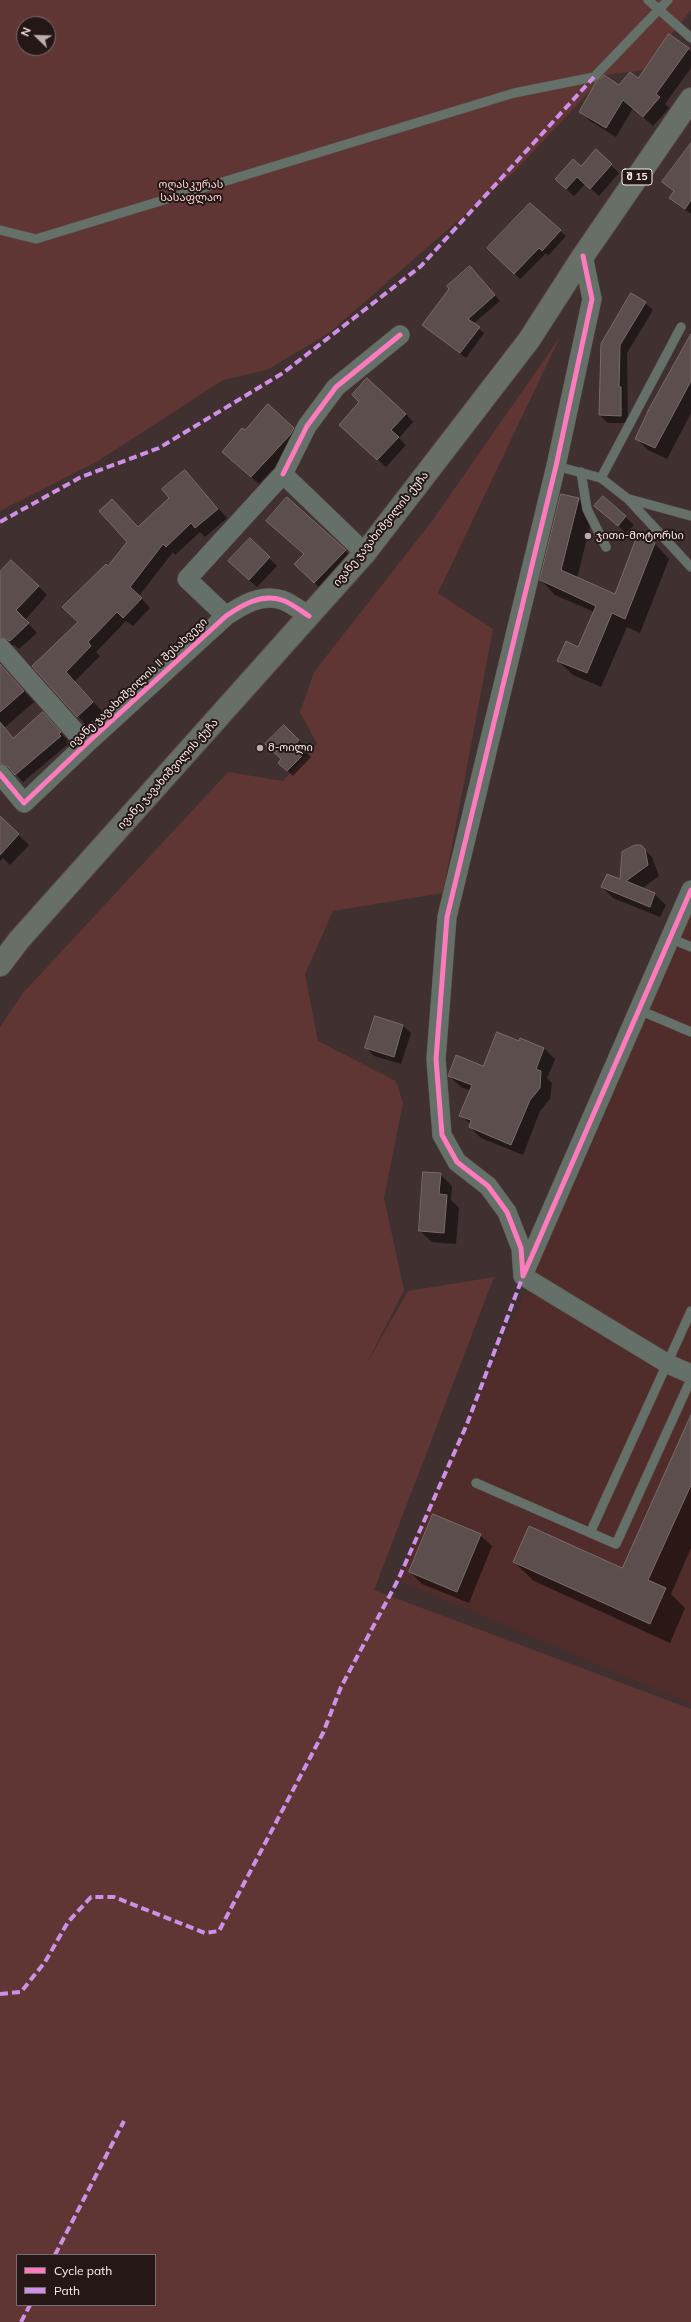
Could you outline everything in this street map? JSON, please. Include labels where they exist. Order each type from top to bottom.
[{"type":"main road","name":"ივანე ჯავახიშვილის ქუჩა","points":[[0,965],[24,934],[365,553],[529,340],[583,256],[691,99]]},
{"type":"street","points":[[523,1276],[521,1248],[507,1212],[488,1186],[458,1162],[442,1135],[436,1059],[447,917],[556,466],[592,299],[583,256]]},
{"type":"street","points":[[226,616],[187,579],[284,474],[307,426],[336,387],[400,335]]},
{"type":"street","points":[[284,474],[365,553]]},
{"type":"street","name":"ივანე ჯავახიშვილის II შესახვევი","points":[[0,774],[24,803],[226,616],[244,604],[264,598],[282,600],[309,616]]},
{"type":"street","name":"ივანე ჯავახიშვილის II შესახვევი","points":[[0,647],[86,744]]},
{"type":"street","points":[[523,1276],[691,890]]},
{"type":"street","points":[[523,1276],[668,1364],[691,1374]]},
{"type":"lane","points":[[648,0],[691,38]]},
{"type":"lane","points":[[0,230],[36,239],[514,93],[594,77],[668,0]]},
{"type":"lane","points":[[601,478],[681,326]]},
{"type":"lane","points":[[556,466],[601,478],[628,499],[691,567]]},
{"type":"lane","points":[[581,472],[587,509],[606,547]]},
{"type":"lane","points":[[628,499],[691,516]]},
{"type":"lane","points":[[670,938],[691,947]]},
{"type":"lane","points":[[639,1010],[691,1032]]},
{"type":"lane","points":[[590,1533],[691,1311]]},
{"type":"lane","points":[[476,1483],[616,1544],[691,1379]]},
{"type":"shaded area","points":[[691,911],[691,1704],[398,1580],[451,1456],[591,1147]]},
{"type":"green space","name":"ოღასკურას სასაფლაო","points":[[0,0],[691,0],[691,10],[643,70],[605,75],[514,172],[329,333],[267,370],[223,380],[98,461],[0,511]]},
{"type":"green space","points":[[560,337],[438,593],[493,629],[443,893],[333,911],[305,974],[318,1041],[396,1081],[403,1103],[384,1198],[404,1290],[366,1365],[408,1291],[494,1277],[374,1590],[691,1709],[691,2322],[0,2322],[0,1027],[22,994],[228,772],[283,781],[317,744],[300,712],[314,672],[432,521]]},
{"type":"building","points":[[669,34],[689,48],[656,94],[660,97],[643,117],[623,100],[606,128],[579,112],[596,82],[604,75],[619,85],[630,72],[638,78]]},
{"type":"building","points":[[691,143],[691,200],[685,209],[669,198],[674,191],[662,182]]},
{"type":"building","points":[[596,149],[612,164],[590,189],[577,177],[566,189],[555,179],[573,159],[581,166]]},
{"type":"building","points":[[530,203],[561,230],[542,251],[539,248],[514,274],[487,248]]},
{"type":"building","points":[[470,266],[495,295],[468,319],[480,327],[460,353],[422,325],[449,289],[447,286]]},
{"type":"building","points":[[631,293],[646,302],[620,345],[619,387],[621,387],[621,416],[599,415],[601,344]]},
{"type":"building","points":[[691,334],[691,381],[655,448],[635,439],[649,409]]},
{"type":"building","points":[[367,378],[406,414],[391,430],[399,437],[377,460],[339,425],[359,402],[352,395]]},
{"type":"building","points":[[268,404],[294,428],[290,435],[251,477],[222,452],[242,428],[245,430]]},
{"type":"building","points":[[185,470],[218,509],[195,528],[191,523],[166,547],[163,544],[130,587],[142,598],[123,618],[117,612],[88,642],[91,646],[66,672],[93,702],[77,717],[32,666],[78,622],[62,607],[106,564],[108,566],[127,542],[99,511],[112,499],[138,527],[169,498],[162,489]]},
{"type":"building","points":[[561,494],[579,498],[561,570],[615,594],[637,536],[655,543],[625,619],[612,613],[587,673],[557,661],[566,641],[578,647],[596,606],[540,580]]},
{"type":"building","points":[[603,496],[626,516],[618,526],[594,506]]},
{"type":"building","points":[[287,497],[346,550],[314,583],[294,564],[304,554],[266,521]]},
{"type":"building","points":[[250,538],[270,557],[249,580],[228,561]]},
{"type":"building","points":[[11,560],[39,586],[16,610],[29,623],[10,641],[0,636],[0,572]]},
{"type":"building","points":[[0,664],[24,691],[0,712]]},
{"type":"building","points":[[43,712],[61,732],[59,734],[61,736],[15,775],[8,767],[0,763],[0,722],[13,738]]},
{"type":"building","points":[[284,725],[299,740],[297,743],[306,752],[287,771],[278,763],[281,759],[265,744]]},
{"type":"building","points":[[0,816],[19,834],[0,855]]},
{"type":"building","points":[[635,845],[641,845],[645,849],[648,865],[626,881],[655,893],[650,907],[601,887],[607,874],[620,879],[622,852]]},
{"type":"building","points":[[375,1016],[403,1025],[394,1057],[365,1048]]},
{"type":"building","points":[[497,1032],[519,1041],[520,1038],[544,1048],[536,1069],[541,1071],[540,1088],[530,1100],[511,1145],[469,1127],[471,1120],[459,1116],[472,1085],[448,1076],[456,1055],[483,1066]]},
{"type":"building","points":[[423,1172],[441,1173],[439,1194],[447,1195],[444,1233],[419,1231]]},
{"type":"building","points":[[691,1415],[691,1485],[648,1580],[666,1588],[650,1624],[513,1562],[529,1526],[622,1568]]},
{"type":"building","points":[[433,1514],[481,1534],[457,1592],[409,1572]]},
{"type":"marked path","points":[[0,522],[81,477],[159,448],[283,373],[421,266],[594,77]]},
{"type":"marked path","points":[[0,1994],[21,1992],[45,1962],[68,1922],[91,1897],[114,1897],[205,1933],[219,1931],[323,1733],[341,1687],[398,1580],[467,1424],[523,1276]]},
{"type":"marked path","points":[[56,2254],[124,2121]]},
{"type":"marked path","points":[[21,2322],[29,2306]]},
{"type":"cycle path","points":[[523,1276],[521,1248],[507,1212],[488,1186],[457,1162],[442,1135],[436,1059],[447,917],[556,466],[592,299],[583,256]]},
{"type":"cycle path","points":[[283,474],[307,426],[336,387],[400,335]]},
{"type":"cycle path","points":[[0,774],[24,803],[226,616],[245,604],[260,599],[275,598],[289,603],[309,616]]},
{"type":"cycle path","points":[[524,1274],[691,890]]},
{"type":"place","name":"ჯითი-მოტორსი","points":[[588,536]]},
{"type":"place","name":"მ-ოილი","points":[[260,748]]}]
